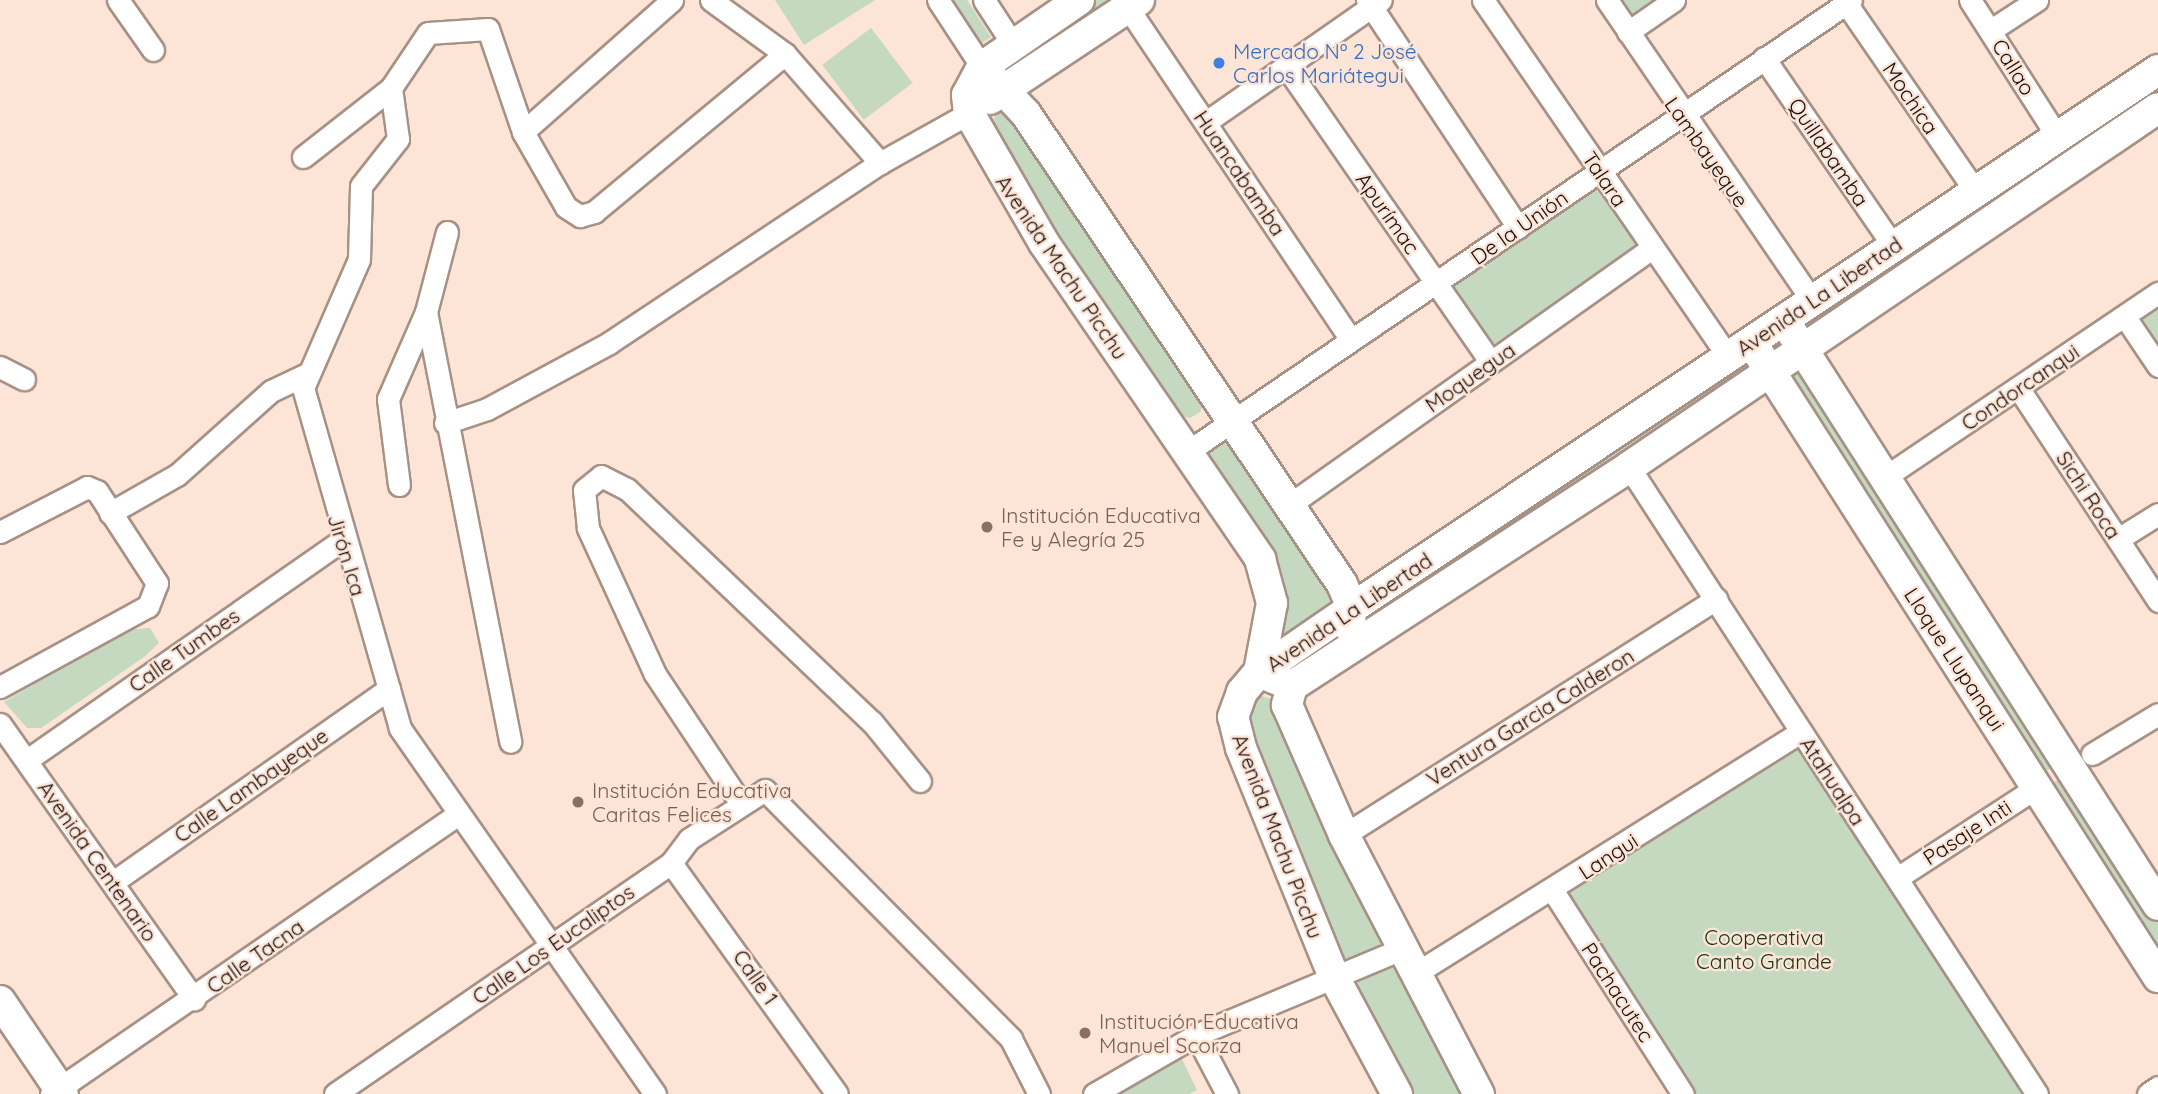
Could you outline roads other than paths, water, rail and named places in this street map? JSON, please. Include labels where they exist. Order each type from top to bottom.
[{"type":"street","points":[[118,0],[153,50]]},
{"type":"street","points":[[523,132],[672,0]]},
{"type":"street","points":[[711,0],[785,54],[880,163]]},
{"type":"street","points":[[938,0],[982,67],[1007,88],[1289,505],[1352,608],[1340,653]]},
{"type":"street","points":[[984,0],[1012,43]]},
{"type":"street","points":[[969,113],[968,95],[982,67],[1012,43],[1079,0]]},
{"type":"street","name":"Talara","points":[[1483,0],[1652,248],[1740,349]]},
{"type":"street","name":"Lambayeque","points":[[1606,0],[1682,117],[1812,301]]},
{"type":"street","points":[[1628,32],[1674,0]]},
{"type":"street","name":"Callao","points":[[1970,0],[2057,136]]},
{"type":"street","points":[[1991,30],[2037,0]]},
{"type":"street","name":"De la Unión","points":[[1187,452],[1682,117],[1848,1]]},
{"type":"street","name":"Mochica","points":[[1848,1],[1976,192]]},
{"type":"street","points":[[1206,122],[1373,2],[1518,227]]},
{"type":"street","points":[[445,423],[487,409],[609,343],[880,163],[969,113],[1133,4]]},
{"type":"street","name":"Huancabamba","points":[[1133,4],[1206,122],[1351,340]]},
{"type":"street","points":[[303,157],[391,88],[428,33],[488,29],[523,132],[566,207],[580,216],[594,212],[785,54]]},
{"type":"street","name":"Quillabamba","points":[[1764,58],[1894,247]]},
{"type":"street","name":"Apurímac","points":[[1285,65],[1491,362]]},
{"type":"street","name":"Avenida La Libertad","points":[[1259,672],[2158,70]]},
{"type":"street","name":"Jirón Ica","points":[[391,88],[398,139],[361,186],[359,259],[309,373],[304,404],[341,541],[400,728],[457,815],[554,944],[645,1090]]},
{"type":"street","name":"Avenida La Libertad","points":[[1259,672],[1292,686],[1629,467],[1801,347],[2158,108]]},
{"type":"street","name":"Avenida Machu Picchu","points":[[969,113],[1044,243],[1187,452],[1271,582],[1259,672],[1242,692],[1233,717],[1236,730],[1334,977],[1397,1094]]},
{"type":"street","points":[[399,485],[388,400],[426,312],[447,232]]},
{"type":"street","name":"Moquegua","points":[[1289,505],[1652,248]]},
{"type":"street","name":"Condorcanqui","points":[[1882,479],[2158,293]]},
{"type":"street","points":[[426,312],[445,423],[510,742]]},
{"type":"street","points":[[2125,317],[2158,366]]},
{"type":"street","name":"Lloque Llupanqui","points":[[1784,320],[1882,479],[2081,761],[2158,905]]},
{"type":"street","name":"Lloque Llupanqui","points":[[1740,349],[1769,369],[2158,977]]},
{"type":"street","points":[[0,367],[24,379]]},
{"type":"street","points":[[110,513],[177,475],[271,391],[309,373]]},
{"type":"street","name":"Sichi Roca","points":[[2019,389],[2158,601]]},
{"type":"street","name":"Atahualpa","points":[[1629,467],[2037,1094]]},
{"type":"street","points":[[740,802],[654,674],[588,528],[584,490],[601,475],[627,489],[834,685],[920,781]]},
{"type":"street","points":[[0,687],[148,606],[156,595],[157,583],[110,513],[87,487],[2,526]]},
{"type":"street","points":[[2118,539],[2158,514]]},
{"type":"street","name":"Calle Tumbes","points":[[27,760],[341,541]]},
{"type":"street","name":"Ventura Garcia Calderon","points":[[1344,835],[1716,598]]},
{"type":"street","points":[[1292,686],[1287,705],[1344,835],[1406,962],[1479,1094]]},
{"type":"street","name":"Calle Lambayeque","points":[[113,882],[389,688]]},
{"type":"street","points":[[2037,787],[2158,714]]},
{"type":"street","name":"Avenida Centenario","points":[[0,724],[194,999]]},
{"type":"street","name":"Langui","points":[[1094,1094],[1196,1035],[1334,977],[1406,962],[1553,891],[1801,732]]},
{"type":"street","name":"Pasaje Inti","points":[[1897,878],[2037,787]]},
{"type":"street","name":"Calle Los Eucaliptos","points":[[335,1094],[671,863],[689,839],[740,802],[765,790],[1011,1039],[1039,1094]]},
{"type":"street","name":"Calle Tacna","points":[[58,1092],[457,815]]},
{"type":"street","name":"Calle 1","points":[[671,863],[837,1094]]},
{"type":"street","name":"Pachacutec","points":[[1553,891],[1683,1094]]},
{"type":"street","points":[[0,1001],[58,1092]]},
{"type":"street","points":[[1196,1035],[1227,1094]]},
{"type":"street","points":[[2148,1094],[2158,1087]]},
{"type":"place","name":"Mercado Nº 2 José Carlos Mariátegui","points":[[1219,63]]},
{"type":"place","name":"Institución Educativa Fe y Alegría 25","points":[[987,527]]},
{"type":"place","name":"Institución Educativa Caritas Felices","points":[[578,802]]},
{"type":"place","name":"Institución Educativa Manuel Scorza","points":[[1085,1033]]},
{"type":"park label","name":"Cooperativa Canto Grande","points":[[1764,949]]}]
